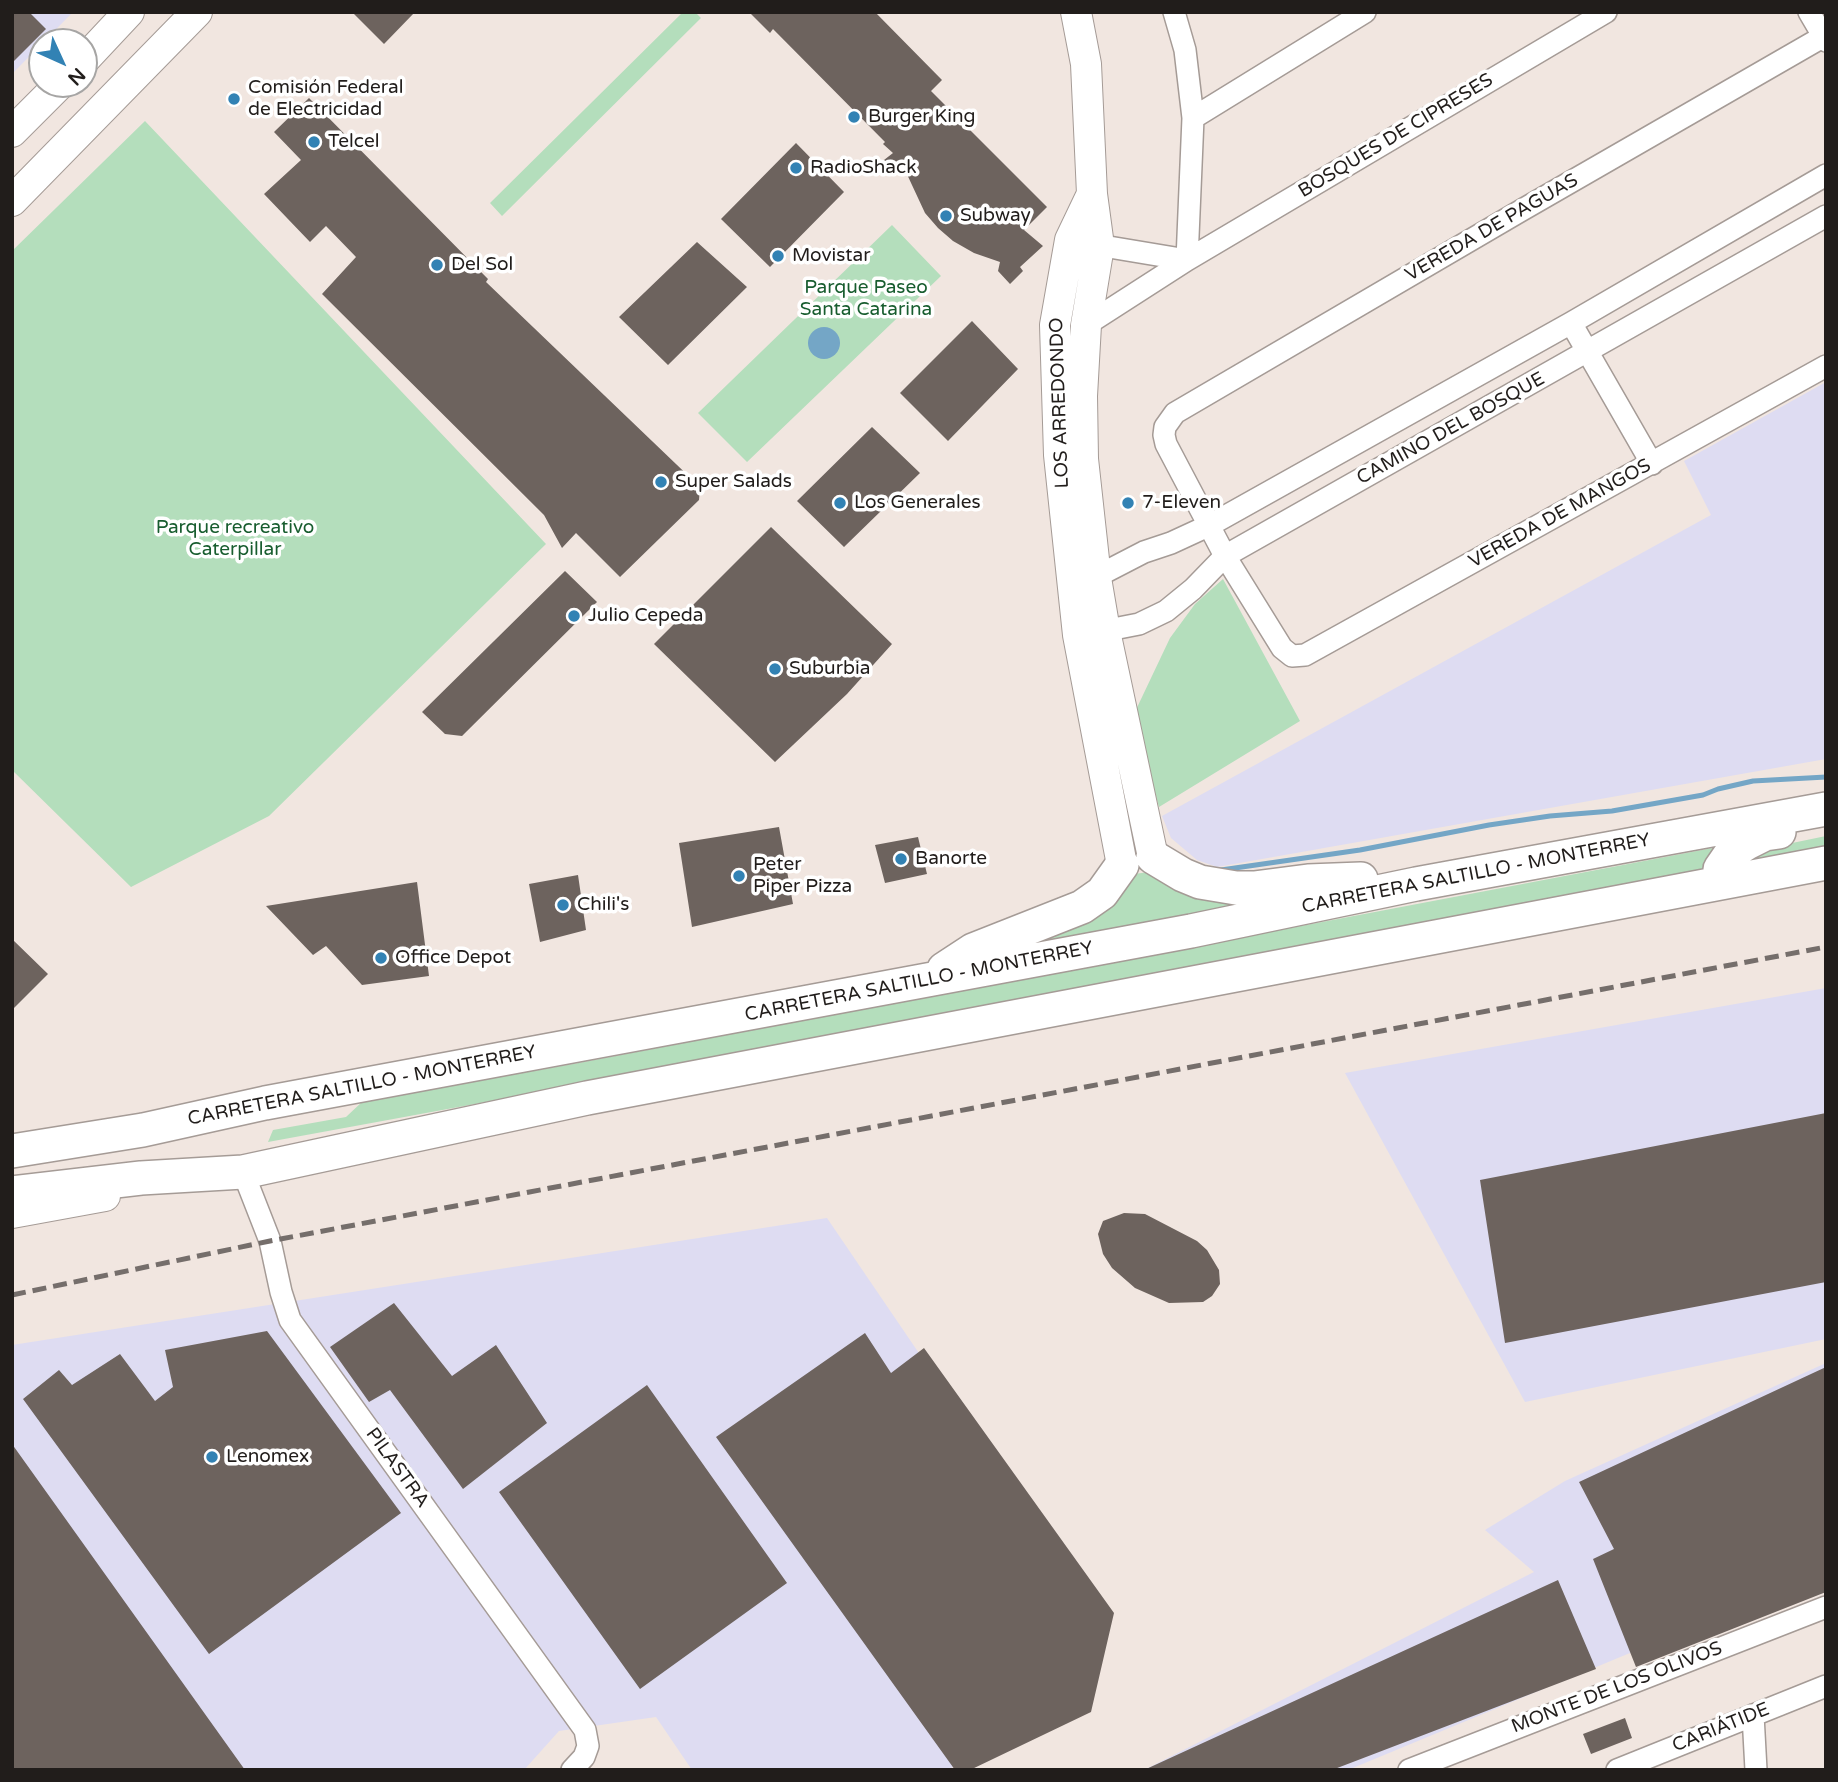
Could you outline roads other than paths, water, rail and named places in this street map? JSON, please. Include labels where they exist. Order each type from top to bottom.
[{"type":"main road","name":"CARRETERA SALTILLO - MONTERREY","points":[[12,1151],[143,1130],[265,1102],[932,980],[1191,931],[1416,884],[1826,808]]},
{"type":"main road","points":[[1721,882],[1719,873],[1724,862],[1731,853],[1747,843],[1765,835],[1826,822]]},
{"type":"main road","points":[[932,980],[950,964],[973,950],[1083,907],[1137,861],[1168,867],[1200,882],[1236,888],[1308,881],[1374,879],[1416,884]]},
{"type":"main road","points":[[12,1193],[141,1178],[243,1172],[587,1098],[1826,863]]},
{"type":"street","points":[[98,45],[129,12]]},
{"type":"street","points":[[12,201],[197,12]]},
{"type":"street","points":[[1076,12],[1086,64],[1092,194]]},
{"type":"street","points":[[1070,240],[1186,260],[1193,118],[1185,50],[1174,12]]},
{"type":"street","points":[[1193,118],[1365,12]]},
{"type":"street","name":"BOSQUES DE CIPRESES","points":[[1086,325],[1186,260],[1606,12]]},
{"type":"street","points":[[1810,12],[1825,38]]},
{"type":"street","name":"VEREDA DE PAGUAS","points":[[1210,525],[1166,444],[1165,427],[1175,413],[1825,38]]},
{"type":"street","points":[[12,132],[46,98]]},
{"type":"street","name":"CAMINO DEL BOSQUE","points":[[1084,583],[1143,552],[1171,543],[1210,525],[1571,323],[1826,175]]},
{"type":"street","name":"LOS ARREDONDO","points":[[1092,194],[1070,240],[1055,325],[1059,455],[1091,633],[1137,861]]},
{"type":"street","name":"LOS ARREDONDO","points":[[1084,583],[1082,396],[1086,325],[1099,246],[1092,194]]},
{"type":"street","name":"CAMINO DEL BOSQUE","points":[[1091,633],[1139,624],[1166,611],[1202,581],[1225,556],[1826,216]]},
{"type":"street","points":[[1571,323],[1652,464]]},
{"type":"street","name":"VEREDA DE MANGOS","points":[[1225,556],[1282,648],[1292,656],[1305,655],[1826,366]]},
{"type":"street","points":[[1210,525],[1225,556]]},
{"type":"street","name":"PILASTRA","points":[[243,1172],[270,1241],[290,1320],[585,1730],[588,1746],[584,1757],[572,1770]]},
{"type":"street","points":[[12,1213],[141,1190],[188,1175]]},
{"type":"street","name":"MONTE DE LOS OLIVOS","points":[[1409,1770],[1826,1607]]},
{"type":"street","name":"CARIÁTIDE","points":[[1617,1770],[1639,1766],[1826,1686]]},
{"type":"street","points":[[1753,1715],[1756,1770]]},
{"type":"water","points":[[824,327],[836,331],[840,343],[836,355],[824,359],[812,355],[808,343],[812,331]]},
{"type":"waterway","points":[[1221,870],[1360,850],[1489,825],[1612,811],[1703,795],[1753,781],[1826,777]]},
{"type":"railway","points":[[12,1295],[270,1241],[1826,947]]},
{"type":"place","name":"Comisión Federal de Electricidad","points":[[234,99]]},
{"type":"place","name":"Burger King","points":[[854,117]]},
{"type":"place","name":"Telcel","points":[[314,142]]},
{"type":"place","name":"RadioShack","points":[[796,168]]},
{"type":"place","name":"Subway","points":[[946,216]]},
{"type":"place","name":"Movistar","points":[[778,256]]},
{"type":"place","name":"Del Sol","points":[[437,265]]},
{"type":"place","name":"Super Salads","points":[[661,482]]},
{"type":"place","name":"Los Generales","points":[[840,503]]},
{"type":"place","name":"7-Eleven","points":[[1128,503]]},
{"type":"place","name":"Julio Cepeda","points":[[574,616]]},
{"type":"place","name":"Suburbia","points":[[775,669]]},
{"type":"place","name":"Banorte","points":[[901,859]]},
{"type":"place","name":"Peter Piper Pizza","points":[[739,876]]},
{"type":"place","name":"Chili's","points":[[563,905]]},
{"type":"place","name":"Office Depot","points":[[381,958]]},
{"type":"place","name":"Lenomex","points":[[212,1457]]},
{"type":"park label","name":"Parque Paseo Santa Catarina","points":[[866,299]]},
{"type":"park label","name":"Parque recreativo Caterpillar","points":[[235,539]]}]
